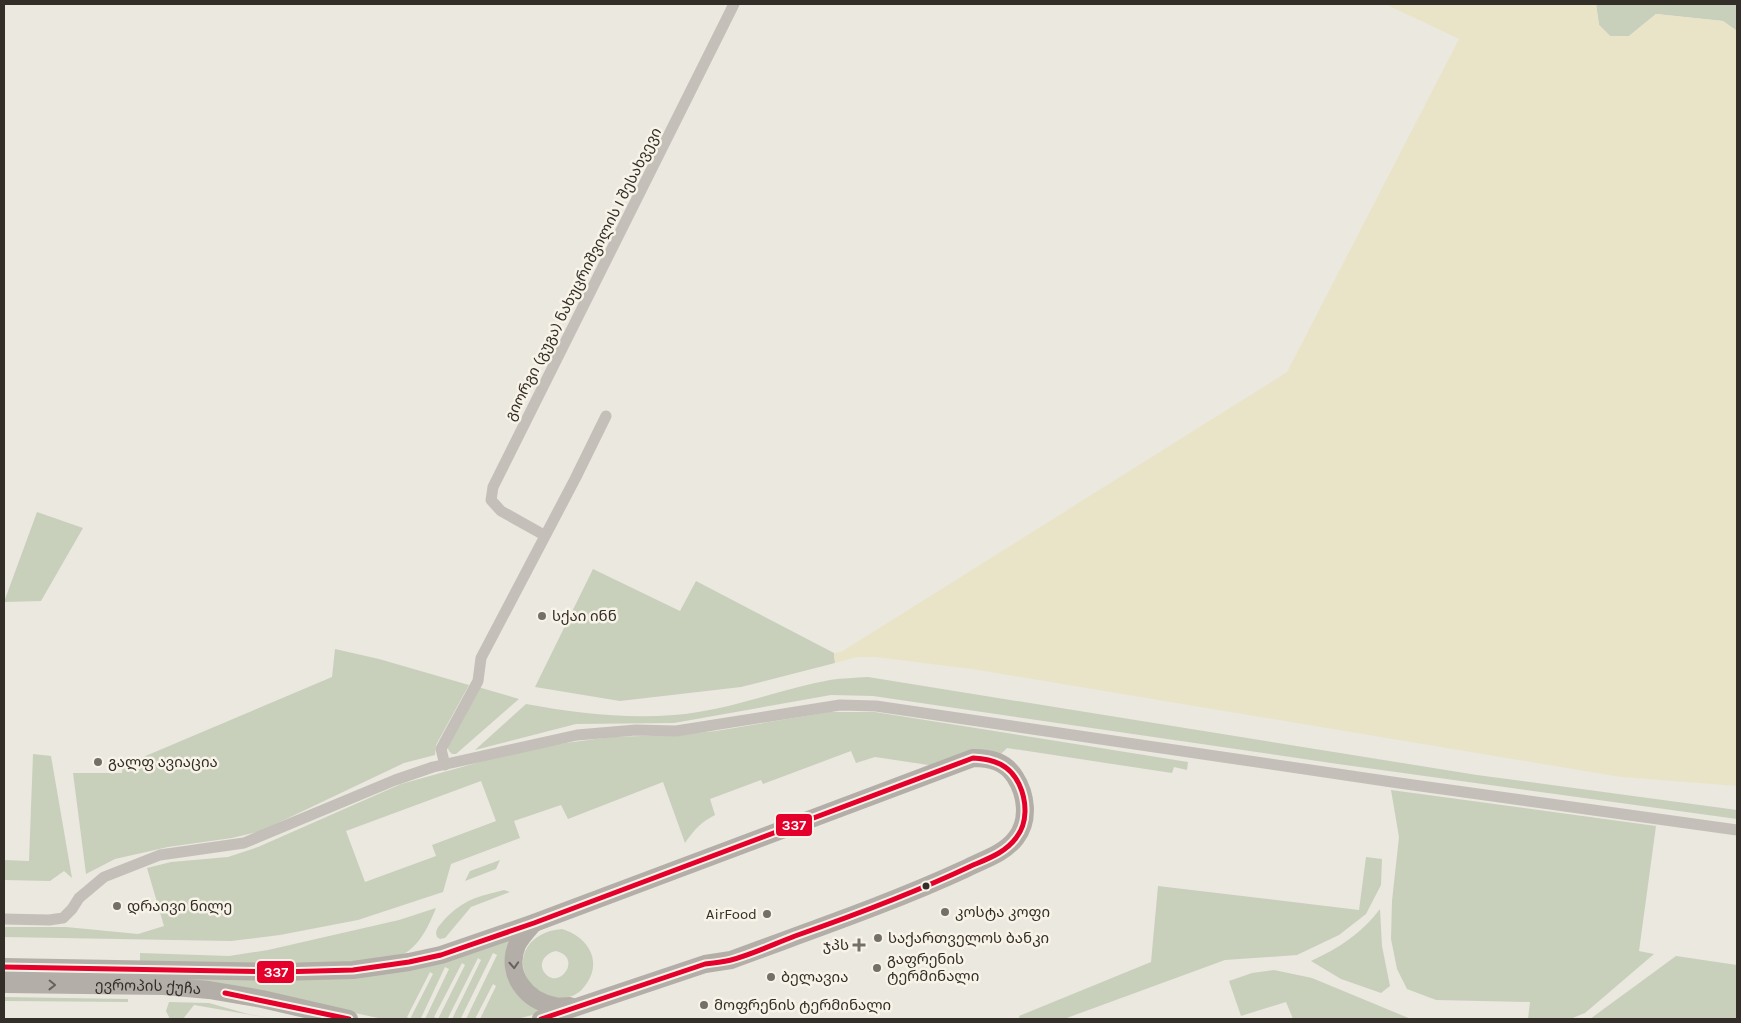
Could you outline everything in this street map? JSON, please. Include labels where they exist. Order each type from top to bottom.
[{"type":"main road","name":"ევროპის ქუჩა","points":[[4,967],[280,972],[353,970],[409,962],[441,955],[534,923],[973,758],[989,758],[1004,765],[1013,773],[1021,786],[1025,801],[1024,822],[1020,832],[1011,844],[990,857],[935,882],[731,960],[705,964],[540,1019]]},
{"type":"main road","points":[[534,923],[517,945],[514,957],[514,972],[520,985],[530,995],[540,1001],[556,1006],[580,1006]]},
{"type":"main road","name":"ევროპის ქუჩა","points":[[4,984],[164,986],[209,990],[262,999],[349,1019]]},
{"type":"street","name":"გიორგი (გუგა) ნახუცრიშვილის I შესახვევი","points":[[544,535],[495,506],[491,500],[493,487],[734,4]]},
{"type":"street","points":[[445,765],[441,749],[443,743],[478,681],[481,658],[606,416]]},
{"type":"street","points":[[4,919],[49,920],[63,918],[79,898],[104,876],[160,855],[244,844],[395,780],[445,765],[577,735],[636,730],[676,731],[840,705],[876,706],[1399,783],[1737,830]]},
{"type":"green space","points":[[1596,4],[1737,4],[1737,31],[1723,21],[1656,14],[1629,36],[1610,36],[1599,25]]},
{"type":"green space","points":[[37,512],[83,528],[41,601],[4,602]]},
{"type":"green space","points":[[593,569],[680,611],[696,581],[834,653],[835,663],[741,687],[620,701],[535,687]]},
{"type":"green space","points":[[335,649],[379,659],[469,685],[436,745],[435,755],[404,763],[261,831],[232,838],[168,847],[115,859],[86,874],[73,773],[122,773],[123,763],[136,760],[332,677]]},
{"type":"green space","points":[[868,677],[1477,775],[1737,810],[1737,819],[1338,764],[873,696],[831,695],[674,723],[576,724],[475,750],[526,704],[600,714],[674,715],[733,705],[830,680]]},
{"type":"green space","points":[[478,687],[519,699],[456,754],[452,754],[447,746]]},
{"type":"green space","points":[[829,712],[875,712],[1188,762],[1187,770],[1174,767],[1172,773],[1007,748],[999,756],[935,766],[875,757],[856,763],[851,751],[763,784],[761,780],[710,799],[715,815],[698,827],[685,843],[663,782],[568,819],[561,805],[514,821],[520,838],[451,864],[443,892],[358,920],[280,935],[231,941],[4,937],[4,927],[66,927],[138,934],[164,926],[147,868],[171,862],[228,857],[258,847],[401,784],[505,755],[558,744],[611,737],[673,735],[716,731]],"holes":[[[481,781],[496,821],[432,845],[436,856],[365,882],[346,831]]]},
{"type":"green space","points":[[33,754],[51,756],[72,878],[64,871],[50,881],[4,880],[4,860],[29,861]]},
{"type":"green space","points":[[1391,790],[1656,826],[1639,951],[1654,954],[1585,1013],[1570,1019],[1528,1019],[1530,1002],[1436,1000],[1407,989],[1397,969],[1391,939],[1392,901],[1399,837]]},
{"type":"green space","points":[[1366,857],[1382,859],[1381,885],[1366,914],[1339,935],[1297,955],[1225,960],[1064,1019],[1020,1019],[1019,1016],[1151,962],[1158,886],[1359,910]]},
{"type":"green space","points":[[500,860],[496,869],[465,881],[470,871]]},
{"type":"green space","points":[[504,890],[510,892],[471,907],[445,938],[440,939],[437,937],[436,932],[439,926],[458,907],[478,897]]},
{"type":"green space","points":[[436,908],[428,926],[417,943],[407,952],[393,957],[341,963],[284,966],[140,963],[140,953],[229,956],[268,950],[399,920]]},
{"type":"green space","points":[[1380,909],[1382,946],[1390,986],[1381,993],[1341,979],[1311,961],[1349,940]]},
{"type":"green space","points":[[562,929],[572,933],[580,938],[591,952],[593,969],[590,978],[581,990],[570,997],[557,998],[539,994],[525,974],[523,964],[527,947],[533,940],[551,931]],"holes":[[[556,951],[564,955],[568,960],[566,972],[556,978],[550,977],[544,972],[542,968],[543,961],[549,954]]]},
{"type":"green space","points":[[513,939],[507,953],[544,1012],[517,1019],[480,1019],[496,986],[493,984],[475,1019],[466,1019],[497,955],[493,953],[461,1018],[463,1019],[452,1019],[481,960],[478,958],[448,1018],[450,1019],[438,1019],[425,1019],[449,969],[445,967],[421,1018],[423,1019],[410,1019],[383,1019],[213,983],[159,977],[272,977]],"holes":[[[462,963],[465,965],[438,1019],[434,1017]],[[430,972],[433,974],[410,1019],[407,1017]]]},
{"type":"green space","points":[[1676,956],[1737,965],[1737,1019],[1590,1019]]},
{"type":"green space","points":[[1274,970],[1312,978],[1411,1019],[1293,1019],[1286,1002],[1241,1016],[1229,981],[1252,973]]},
{"type":"green space","points":[[4,997],[128,999],[128,1002],[4,1001]]},
{"type":"green space","points":[[169,1002],[209,1003],[248,1014],[275,1019],[194,1005],[183,1019],[170,1019],[166,1011]]},
{"type":"sand","points":[[1385,4],[1596,4],[1599,25],[1610,36],[1629,36],[1656,14],[1723,21],[1737,31],[1737,786],[1621,777],[972,669],[875,657],[857,657],[835,663],[834,653],[841,652],[1287,372],[1459,39]]},
{"type":"transit line","name":"337","points":[[4,967],[280,972],[353,970],[409,962],[441,955],[534,923],[973,758],[1000,764],[1011,772],[1019,784],[1025,805],[1023,826],[1007,848],[989,858],[862,912],[747,955],[728,961],[705,964],[541,1019]]},
{"type":"transit line","name":"337","points":[[225,993],[349,1019]]},
{"type":"place","name":"სქაი ინნ","points":[[542,616]]},
{"type":"place","name":"გალფ ავიაცია","points":[[98,762]]},
{"type":"place","name":"დრაივი ნილე","points":[[117,906]]},
{"type":"place","name":"კოსტა კოფი","points":[[945,912]]},
{"type":"place","name":"AirFood","points":[[767,914]]},
{"type":"place","name":"საქართველოს ბანკი","points":[[878,938]]},
{"type":"place","name":"ჯპს","points":[[859,945]]},
{"type":"place","name":"გაფრენის ტერმინალი","points":[[877,968]]},
{"type":"place","name":"ბელავია","points":[[771,977]]},
{"type":"place","name":"მოფრენის ტერმინალი","points":[[704,1005]]}]
